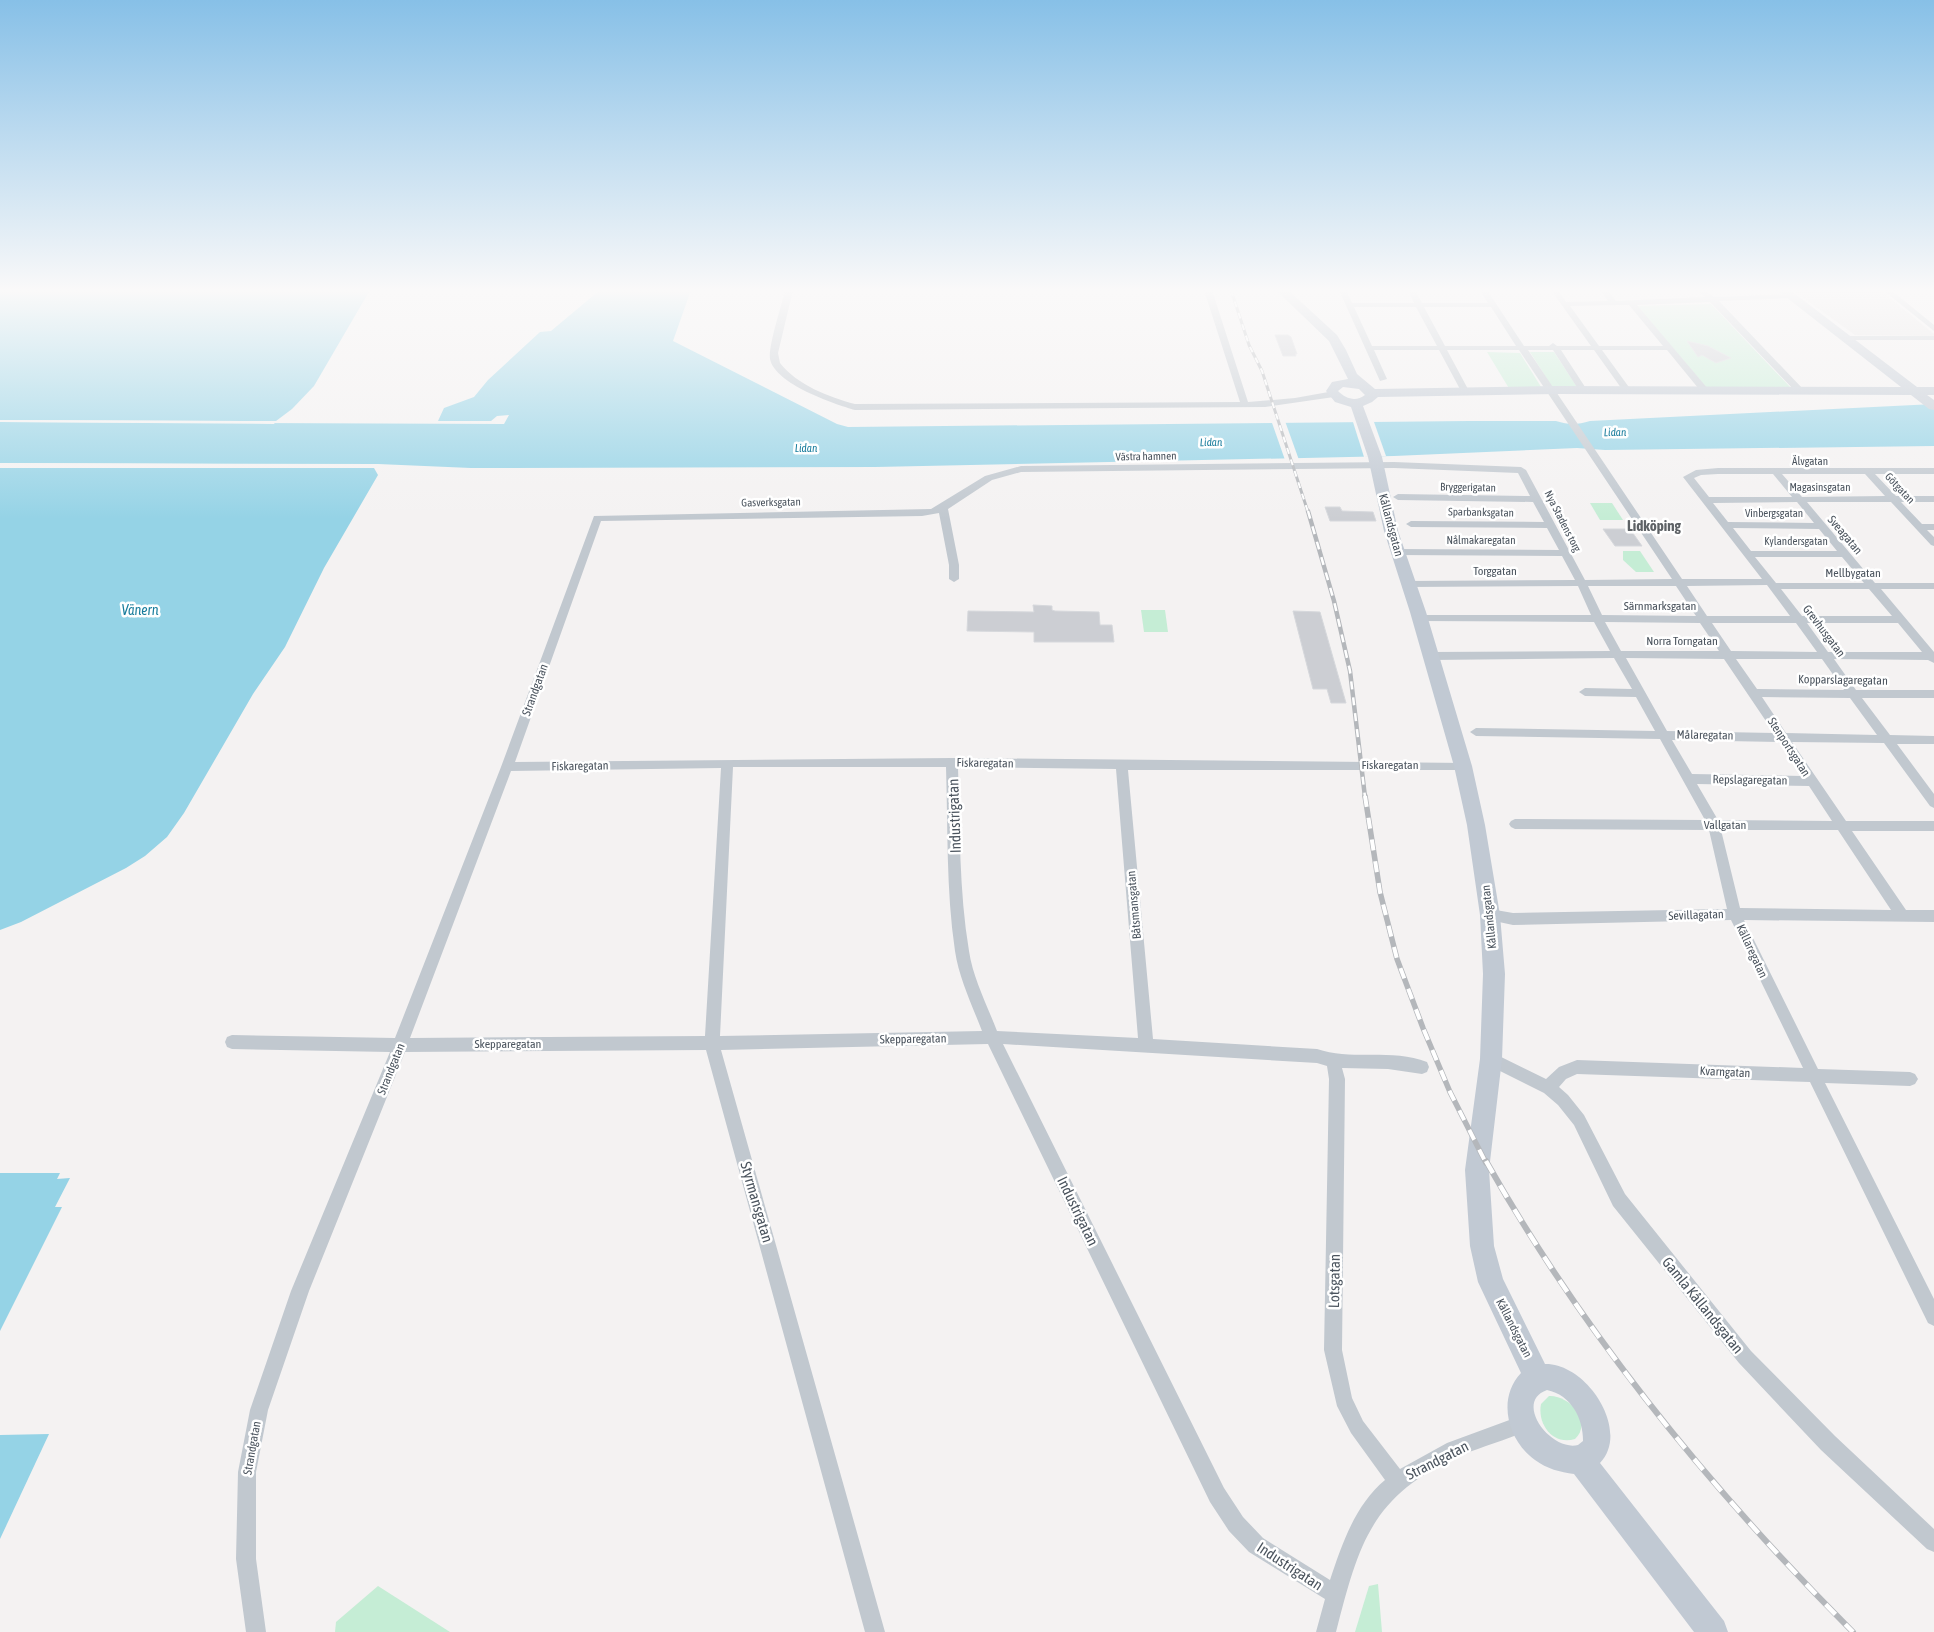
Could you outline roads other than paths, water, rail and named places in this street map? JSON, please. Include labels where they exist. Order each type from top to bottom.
[{"type":"main road","points":[[1336,366],[1337,389],[1343,400],[1356,403],[1370,399],[1372,393]]},
{"type":"main road","points":[[1348,366],[1352,377],[1372,393],[1549,390],[1800,391],[1927,397]]},
{"type":"main road","points":[[1885,366],[1927,397]]},
{"type":"main road","points":[[1337,389],[1360,384]]},
{"type":"main road","name":"Kållandsgatan","points":[[1356,403],[1376,461],[1397,552],[1431,656],[1463,766],[1476,825],[1490,915],[1494,974],[1491,1059],[1477,1170],[1478,1215],[1484,1262],[1493,1288],[1538,1378]]},
{"type":"main road","points":[[1547,1377],[1566,1383],[1584,1398],[1591,1408],[1597,1429],[1597,1440],[1594,1448],[1588,1455],[1580,1459],[1562,1459],[1553,1456],[1536,1442],[1524,1424],[1519,1403],[1521,1394],[1525,1386],[1538,1378],[1547,1377]]},
{"type":"main road","points":[[1580,1459],[1713,1632]]},
{"type":"street","points":[[778,366],[784,373],[826,398],[855,407],[1281,403],[1337,389]]},
{"type":"street","points":[[1233,366],[1245,404]]},
{"type":"street","points":[[1377,366],[1383,379]]},
{"type":"street","points":[[1452,366],[1465,391]]},
{"type":"street","name":"Stenportsgatan","points":[[1534,366],[1902,916]]},
{"type":"street","points":[[1567,366],[1583,390]]},
{"type":"street","points":[[1610,366],[1627,390]]},
{"type":"street","points":[[1685,366],[1706,392]]},
{"type":"street","points":[[1776,366],[1800,391]]},
{"type":"street","name":"Västra hamnen","points":[[944,508],[987,478],[1002,472],[1021,469],[1376,461],[1522,470]]},
{"type":"street","name":"Nya Stadens torg","points":[[1522,470],[1582,584]]},
{"type":"street","name":"Älvgatan","points":[[1688,477],[1699,472],[1934,471]]},
{"type":"street","name":"Sveagatan","points":[[1776,472],[1933,657]]},
{"type":"street","name":"Götgatan","points":[[1868,472],[1934,543]]},
{"type":"street","name":"Grevhusgatan","points":[[1688,477],[1799,620],[1934,803]]},
{"type":"street","name":"Bryggerigatan","points":[[1398,497],[1538,499]]},
{"type":"street","name":"Magasinsgatan","points":[[1706,500],[1934,499]]},
{"type":"street","points":[[944,508],[954,565],[954,579]]},
{"type":"street","name":"Gasverksgatan","points":[[598,516],[922,513],[944,508]]},
{"type":"street","name":"Strandgatan","points":[[256,1632],[246,1559],[247,1472],[259,1410],[300,1292],[400,1045],[507,767],[598,516]]},
{"type":"street","name":"Sparbanksgatan","points":[[1411,524],[1551,525]]},
{"type":"street","name":"Vinbergsgatan","points":[[1726,525],[1822,526]]},
{"type":"street","points":[[1919,527],[1934,527]]},
{"type":"street","name":"Nålmakaregatan","points":[[1397,552],[1565,553]]},
{"type":"street","name":"Kylandersgatan","points":[[1747,554],[1845,554]]},
{"type":"street","name":"Torggatan","points":[[1408,584],[1582,584],[1677,581]]},
{"type":"street","name":"Mellbygatan","points":[[1677,581],[1934,586]]},
{"type":"street","name":"Källaregatan","points":[[1582,584],[1598,619],[1714,825],[1735,914],[1755,958],[1934,1317]]},
{"type":"street","name":"Särnmarksgatan","points":[[1419,618],[1901,620]]},
{"type":"street","name":"Norra Torngatan","points":[[1431,656],[1825,655],[1933,657]]},
{"type":"street","points":[[1585,692],[1639,692]]},
{"type":"street","name":"Kopparslagaregatan","points":[[1753,693],[1934,694]]},
{"type":"street","name":"Målaregatan","points":[[1476,732],[1934,740]]},
{"type":"street","name":"Fiskaregatan","points":[[507,767],[727,763],[952,762],[1122,765],[1463,766]]},
{"type":"street","name":"Industrigatan","points":[[952,762],[956,884],[962,952],[969,978],[992,1037],[1217,1495],[1236,1524],[1256,1545],[1336,1595]]},
{"type":"street","name":"Styrmansgatan","points":[[727,763],[712,1043],[875,1632]]},
{"type":"street","name":"Båtsmansgatan","points":[[1122,765],[1146,1044]]},
{"type":"street","name":"Repslagaregatan","points":[[1688,779],[1811,781]]},
{"type":"street","name":"Vallgatan","points":[[1515,824],[1934,826]]},
{"type":"street","name":"Sevillagatan","points":[[1490,915],[1514,920],[1735,914],[1934,916]]},
{"type":"street","name":"Skepparegatan","points":[[232,1042],[400,1045],[712,1043],[992,1037],[1146,1044],[1317,1056],[1334,1063],[1368,1061],[1405,1063],[1422,1067]]},
{"type":"street","name":"Gamla Kållandsgatan","points":[[1491,1059],[1549,1088],[1563,1100],[1579,1120],[1619,1200],[1745,1357],[1828,1443],[1934,1542]]},
{"type":"street","name":"Lotsgatan","points":[[1334,1063],[1337,1079],[1333,1350],[1343,1400],[1357,1427],[1397,1481]]},
{"type":"street","name":"Kvarngatan","points":[[1549,1088],[1554,1078],[1560,1072],[1577,1067],[1910,1079]]},
{"type":"street","name":"Strandgatan","points":[[1326,1632],[1336,1595],[1360,1526],[1372,1509],[1397,1481],[1425,1464],[1467,1444],[1524,1424]]},
{"type":"water","points":[[0,366],[326,366],[314,386],[292,409],[276,421],[0,420]]},
{"type":"water","name":"Lidan","points":[[503,366],[723,366],[837,424],[848,427],[1469,421],[1556,421],[1573,424],[1590,421],[1934,404],[1934,446],[1605,450],[1577,448],[1394,456],[875,467],[471,468],[378,464],[0,463],[0,422],[504,424],[509,415],[497,416],[491,421],[438,421],[444,408],[474,397]]},
{"type":"water","name":"Vänern","points":[[0,468],[374,468],[378,475],[324,568],[285,647],[253,694],[184,813],[167,837],[145,856],[126,868],[21,922],[0,930]]},
{"type":"water","points":[[0,1173],[60,1173],[57,1179],[70,1178],[55,1207],[62,1207],[0,1331]]},
{"type":"water","points":[[49,1434],[0,1539],[0,1435]]},
{"type":"railway","points":[[1260,366],[1308,512]]},
{"type":"railway","points":[[1308,511],[1334,601],[1350,671],[1365,797]]},
{"type":"railway","points":[[1365,796],[1380,892],[1397,959],[1450,1092],[1486,1163]]},
{"type":"railway","points":[[1486,1161],[1524,1225],[1565,1288],[1653,1409],[1750,1523],[1853,1632]]},
{"type":"district","name":"Lidköping","points":[[1654,525]]}]
